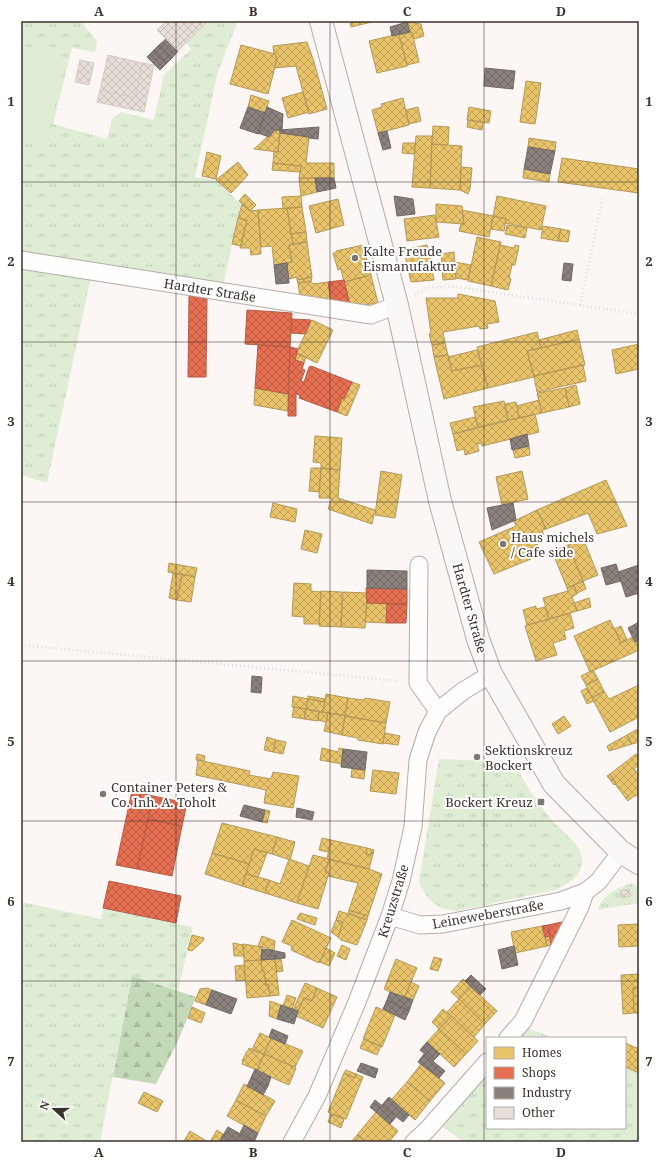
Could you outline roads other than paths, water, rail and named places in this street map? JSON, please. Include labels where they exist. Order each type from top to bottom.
[{"type":"main road","name":"Hardter Straße","points":[[321,21],[397,305],[440,502],[478,639],[491,674],[554,784],[621,852],[639,863]]},
{"type":"street","name":"Hardter Straße","points":[[21,260],[371,315],[397,305]]},
{"type":"street","points":[[419,565],[418,683],[438,711]]},
{"type":"street","name":"Kreuzstraße","points":[[292,1142],[323,1081],[357,1002],[390,916],[401,881],[413,827],[418,760],[427,732],[438,711],[463,691],[491,674]]},
{"type":"street","name":"Leineweberstraße","points":[[390,916],[420,925],[443,924],[561,902],[585,892],[598,882],[621,852]]},
{"type":"street","name":"Leineweberstraße","points":[[509,1037],[522,1021],[580,907],[585,892]]},
{"type":"street","points":[[414,1142],[427,1130],[486,1063]]},
{"type":"place","name":"Kalte Freude Eismanufaktur","points":[[355,258]]},
{"type":"place","name":"Haus michels / Cafe side","points":[[503,544]]},
{"type":"place","name":"Sektionskreuz Bockert","points":[[477,757]]},
{"type":"place","name":"Container Peters & Co. Inh. A. Toholt","points":[[103,794]]},
{"type":"place","name":"Bockert Kreuz","points":[[541,802]]}]
